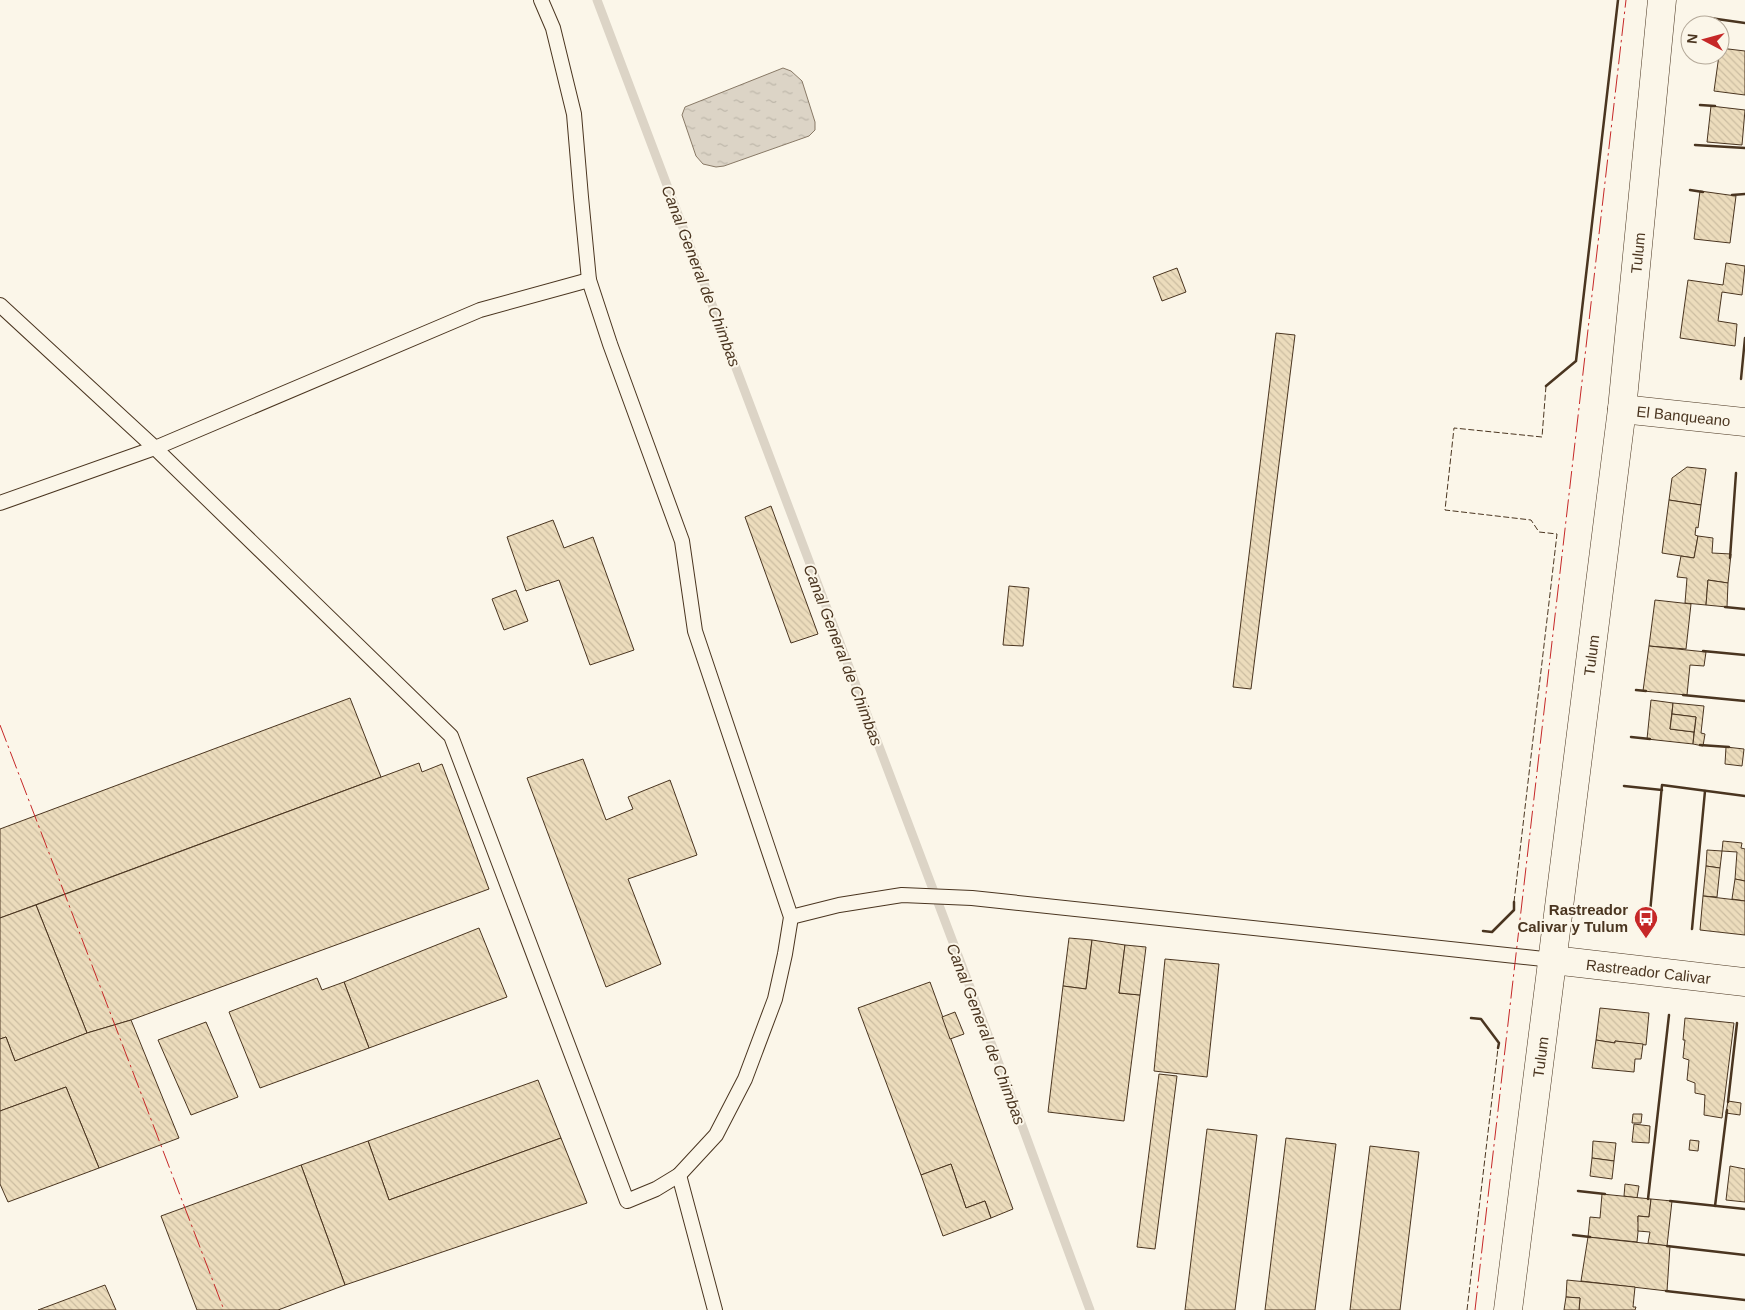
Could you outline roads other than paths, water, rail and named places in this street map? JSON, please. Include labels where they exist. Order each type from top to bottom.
[{"type":"street","name":"Tulum","points":[[1508,1310],[1622,408],[1662,0]]},
{"type":"street","name":"El Banqueano","points":[[1622,408],[1745,422]]},
{"type":"street","name":"Rastreador Calivar","points":[[1553,960],[1745,982]]},
{"type":"lane","points":[[0,305],[155,448],[451,736],[628,1202],[656,1189],[679,1175],[716,1135],[745,1079],[775,999],[791,917],[695,631],[682,541],[610,344],[590,280],[574,114],[553,28],[542,0]]},
{"type":"lane","points":[[0,503],[155,448],[480,310],[590,280]]},
{"type":"lane","points":[[791,917],[839,905],[902,895],[972,898],[1553,960]]},
{"type":"lane","points":[[679,1175],[715,1310]]},
{"type":"water","points":[[783,68],[791,71],[802,81],[815,122],[815,130],[809,136],[724,166],[716,167],[703,164],[696,156],[682,115],[685,107]]},
{"type":"waterway","name":"Canal General de Chimbas","points":[[597,0],[1013,1101],[1090,1310]]},
{"type":"place","name":"Rastreador Calivar y Tulum","points":[[1646,939]]}]
